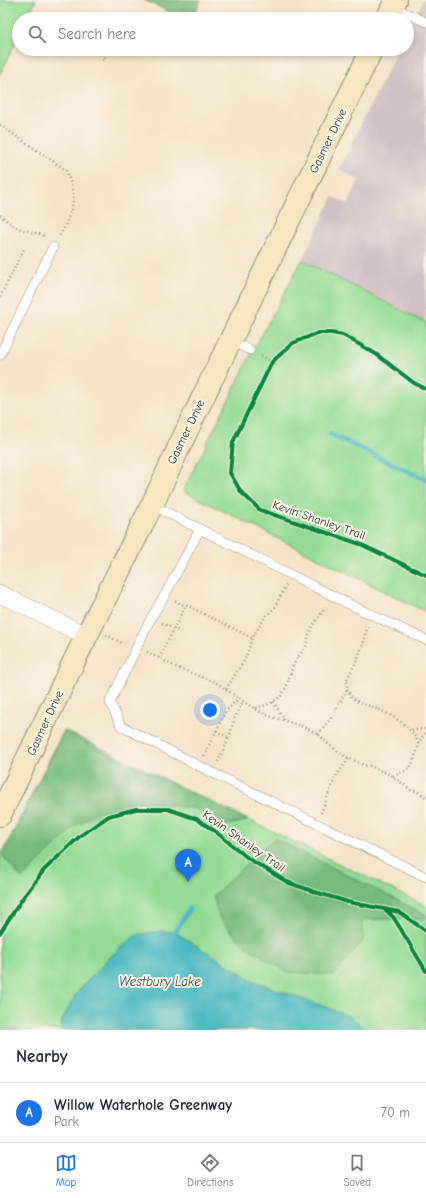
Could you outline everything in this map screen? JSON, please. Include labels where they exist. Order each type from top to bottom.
[{"type":"street","name":"Gasmer Drive","points":[[0,815],[93,634],[230,341],[369,56]]},
{"type":"street","points":[[0,594],[93,634]]},
{"type":"lane","points":[[414,17],[426,22]]},
{"type":"lane","points":[[0,355],[51,243]]},
{"type":"lane","points":[[230,341],[250,350]]},
{"type":"lane","points":[[152,505],[374,616],[426,640]]},
{"type":"lane","points":[[200,529],[151,618],[110,702],[121,726],[213,773],[426,877]]},
{"type":"path","points":[[102,61],[105,56]]},
{"type":"path","points":[[0,125],[66,170],[73,196],[69,216],[58,237]]},
{"type":"path","points":[[0,216],[9,223],[26,231],[40,233],[51,243]]},
{"type":"path","points":[[0,297],[25,247]]},
{"type":"path","points":[[269,368],[272,362],[278,357]]},
{"type":"path","points":[[226,689],[244,661],[252,638],[264,619],[275,607],[292,574]]},
{"type":"path","points":[[256,709],[270,704],[281,696],[287,685],[289,674],[293,665],[306,646],[313,625],[332,595]]},
{"type":"path","points":[[172,599],[252,638]]},
{"type":"path","points":[[160,658],[186,605]]},
{"type":"path","points":[[318,734],[332,717],[347,689],[347,679],[357,660],[365,639],[365,633],[374,616]]},
{"type":"path","points":[[160,622],[179,631]]},
{"type":"path","points":[[93,634],[124,644]]},
{"type":"path","points":[[146,651],[178,668],[215,682],[266,715],[302,726],[318,734],[327,743],[349,758],[393,776],[412,790],[426,797]]},
{"type":"path","points":[[347,689],[352,698],[378,709],[396,719],[411,730],[418,740],[419,746]]},
{"type":"path","points":[[199,765],[226,711],[239,698]]},
{"type":"path","points":[[213,773],[229,738],[234,720],[243,701]]},
{"type":"path","points":[[273,702],[286,721]]},
{"type":"path","points":[[411,730],[426,729]]},
{"type":"path","points":[[216,731],[229,738]]},
{"type":"path","points":[[393,776],[405,771],[412,765],[421,740],[426,732]]},
{"type":"path","points":[[316,822],[335,778],[349,758]]},
{"type":"shaded area","points":[[423,0],[426,0],[426,323],[302,260],[333,197],[348,204],[359,180],[339,169],[395,56],[414,56],[414,18]]},
{"type":"green space","points":[[0,0],[36,0],[30,12],[12,12],[12,50],[0,75]]},
{"type":"green space","points":[[144,0],[201,0],[195,12],[169,12]]},
{"type":"green space","points":[[302,260],[426,323],[426,612],[183,491],[253,351]]},
{"type":"green space","points":[[64,730],[426,906],[426,1030],[0,1030],[0,857]]},
{"type":"green space","points":[[64,732],[247,821],[219,826],[196,809],[150,802],[97,813],[74,827],[22,879],[3,856]]},
{"type":"green space","points":[[274,838],[426,915],[426,918],[362,920],[363,940],[334,975],[287,972],[244,945],[220,919],[213,896]]},
{"type":"water","name":"Westbury Lake","points":[[161,931],[175,932],[253,981],[347,1015],[359,1023],[365,1030],[61,1030],[62,1020],[78,991],[109,958],[136,935]]},
{"type":"waterway","points":[[330,434],[426,480]]},
{"type":"waterway","points":[[172,937],[189,909]]},
{"type":"cycle path","name":"Kevin Shanley Trail","points":[[426,389],[414,383],[376,354],[343,335],[318,333],[293,343],[272,362],[233,442],[230,473],[241,492],[260,510],[360,544],[426,575]]},
{"type":"cycle path","name":"Kevin Shanley Trail","points":[[0,933],[22,899],[44,870],[80,836],[109,816],[136,809],[168,809],[197,819],[216,832],[249,859],[287,882],[348,902],[399,912],[426,931]]},
{"type":"cycle path","points":[[385,909],[394,918],[426,971]]},
{"type":"place","name":"Willow Waterhole Greenway","points":[[188,882]]}]
